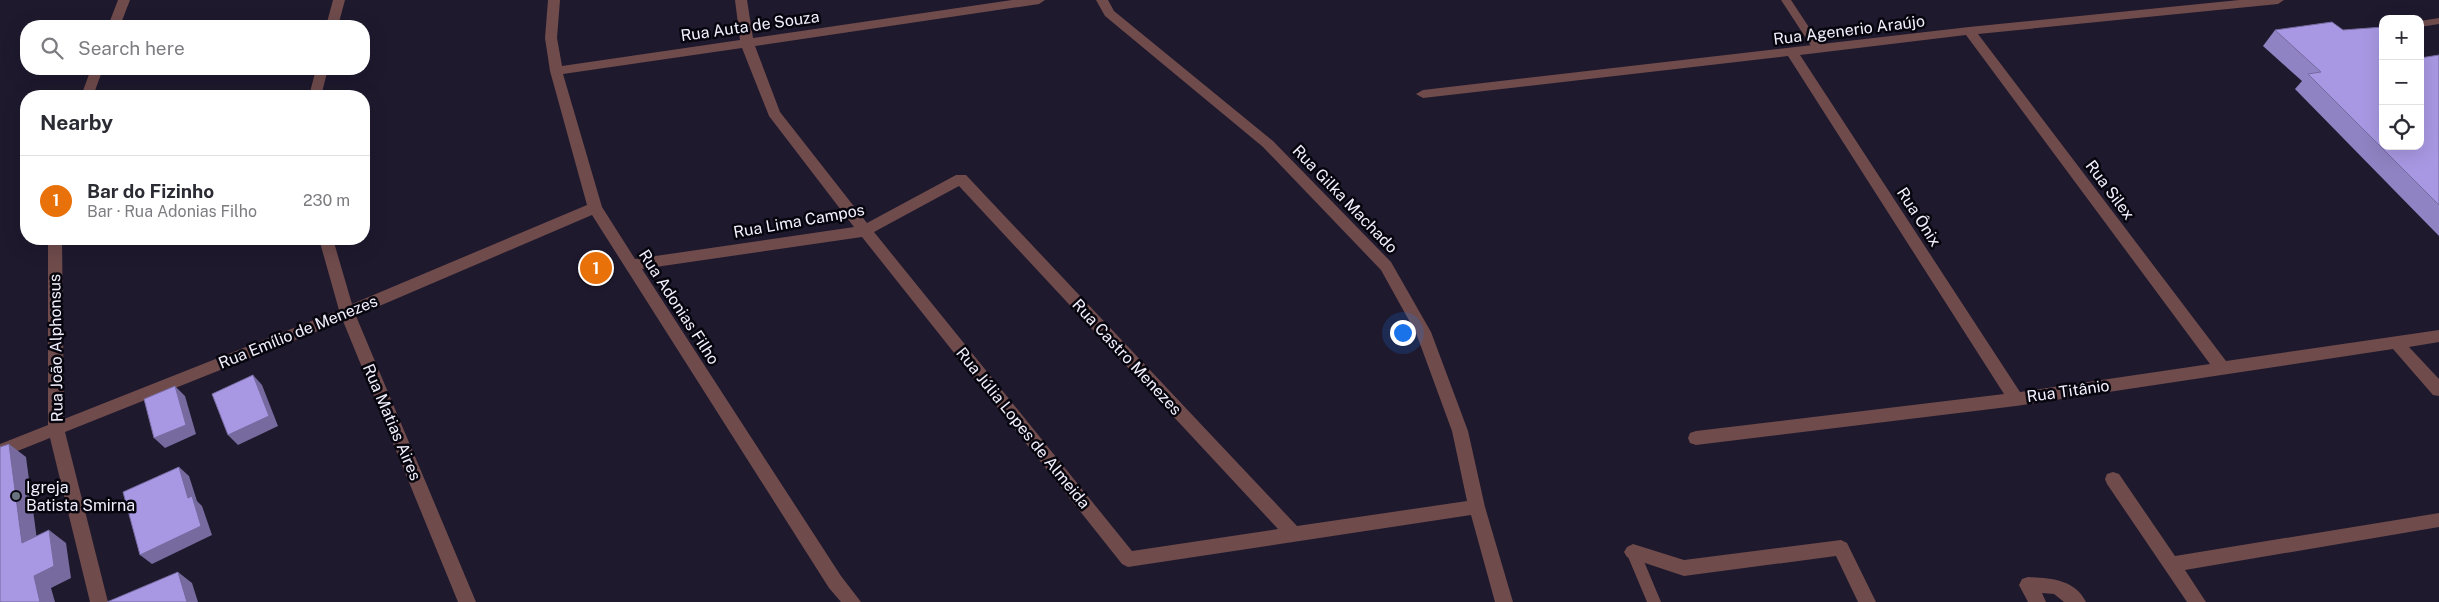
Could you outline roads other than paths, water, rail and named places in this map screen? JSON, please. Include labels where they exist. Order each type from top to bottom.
[{"type":"street","points":[[116,20],[124,0]]},
{"type":"street","points":[[334,20],[339,0]]},
{"type":"street","name":"Rua Adonias Filho","points":[[554,0],[551,38],[556,71],[595,208],[835,582],[852,602]]},
{"type":"street","name":"Rua Júlia Lopes de Almeida","points":[[741,0],[747,43],[774,113],[865,231],[1128,559],[1477,507]]},
{"type":"street","name":"Rua Auta de Souza","points":[[556,71],[1039,0]]},
{"type":"street","name":"Rua Gilka Machado","points":[[1102,0],[1110,13],[1268,144],[1386,266],[1423,332],[1460,431],[1477,507],[1504,602]]},
{"type":"street","name":"Rua Agenerio Araújo","points":[[1423,94],[2233,2],[2278,0]]},
{"type":"street","name":"Rua Silex","points":[[1970,31],[2224,369]]},
{"type":"street","name":"Rua Ônix","points":[[1792,53],[2016,399]]},
{"type":"street","points":[[89,90],[95,75]]},
{"type":"street","points":[[317,90],[320,75]]},
{"type":"street","name":"Rua Lima Campos","points":[[632,265],[865,231],[961,179]]},
{"type":"street","name":"Rua Castro Menezes","points":[[961,179],[1294,534]]},
{"type":"street","name":"Rua Emílio de Menezes","points":[[0,451],[347,313],[595,208]]},
{"type":"street","name":"Rua João Alphonsus","points":[[54,245],[56,428],[99,602]]},
{"type":"street","name":"Rua Matias Aires","points":[[328,245],[347,313],[467,602]]},
{"type":"street","name":"Rua Titânio","points":[[1696,438],[2016,399],[2439,336]]},
{"type":"street","points":[[2396,342],[2439,390]]},
{"type":"street","points":[[2113,479],[2197,602]]},
{"type":"street","points":[[2172,564],[2439,520]]},
{"type":"street","points":[[1633,552],[1684,568],[1841,548],[1867,602]]},
{"type":"street","points":[[2037,602],[2028,585],[2057,586],[2077,602]]},
{"type":"lane","points":[[1786,0],[1819,50]]},
{"type":"lane","points":[[2424,24],[2439,21]]},
{"type":"lane","points":[[1633,552],[1654,602]]},
{"type":"place","name":"Bar do Fizinho","points":[[596,268]]},
{"type":"place","name":"Igreja Batista Smirna","points":[[16,496]]}]
